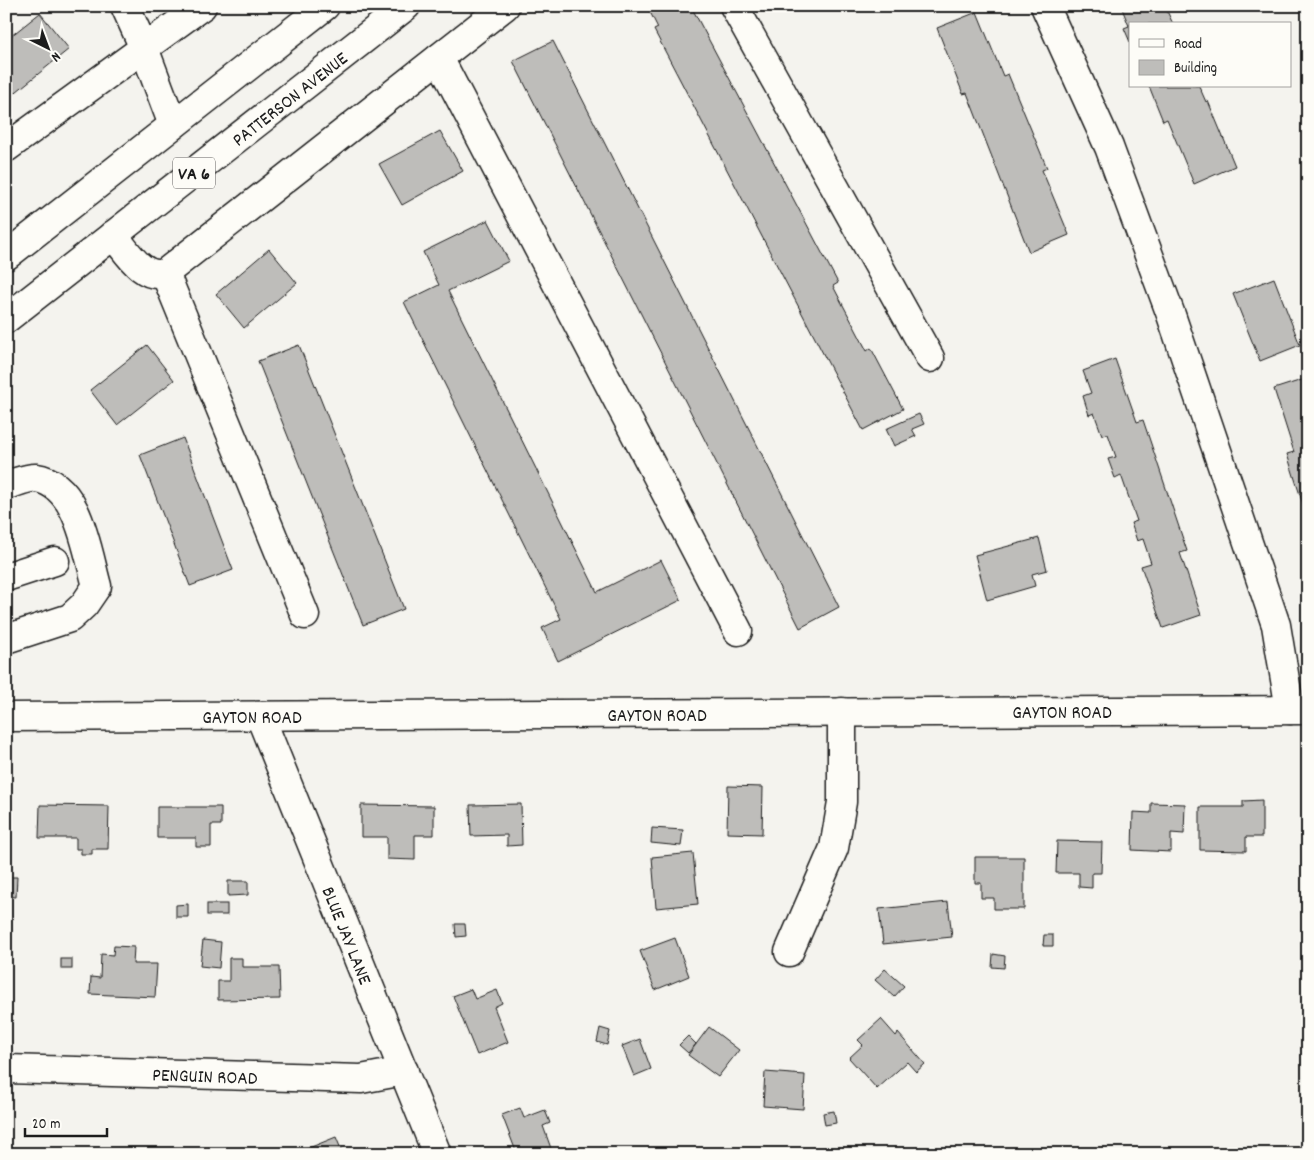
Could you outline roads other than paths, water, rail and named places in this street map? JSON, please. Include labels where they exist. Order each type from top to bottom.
[{"type":"street","points":[[126,6],[173,125]]},
{"type":"street","points":[[6,148],[202,6]]},
{"type":"street","name":"VA 6","points":[[6,256],[325,6]]},
{"type":"street","name":"PATTERSON AVENUE","points":[[6,319],[406,6]]},
{"type":"street","points":[[113,235],[146,273],[156,276],[165,273],[505,6]]},
{"type":"street","points":[[734,6],[930,358]]},
{"type":"street","points":[[1045,6],[1109,147],[1171,315],[1276,625],[1299,710]]},
{"type":"street","points":[[439,58],[738,631]]},
{"type":"street","points":[[165,273],[305,616]]},
{"type":"street","points":[[6,485],[35,478],[56,484],[68,497],[76,513],[97,586],[84,605],[70,618],[6,639]]},
{"type":"street","points":[[6,577],[55,561]]},
{"type":"street","name":"GAYTON ROAD","points":[[6,717],[1299,710]]},
{"type":"street","points":[[789,952],[834,848],[842,802],[842,712]]},
{"type":"street","name":"BLUE JAY LANE","points":[[260,716],[437,1154]]},
{"type":"street","name":"PENGUIN ROAD","points":[[6,1069],[361,1079],[404,1071]]}]
